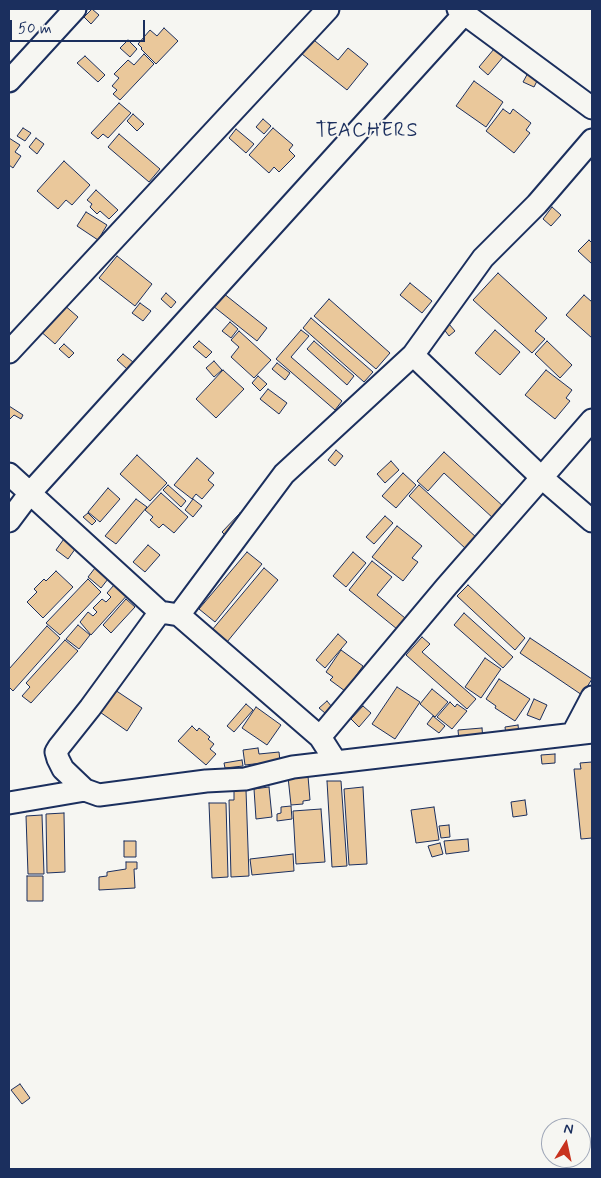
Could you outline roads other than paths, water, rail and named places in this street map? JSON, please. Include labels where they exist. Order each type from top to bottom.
[{"type":"street","points":[[9,81],[75,9]]},
{"type":"street","points":[[9,352],[328,9]]},
{"type":"street","points":[[9,521],[30,493],[462,11],[592,108]]},
{"type":"street","points":[[592,140],[537,204],[483,258],[413,355],[284,474],[170,614],[90,708],[56,752],[63,769],[85,790],[99,795],[206,781],[245,779],[293,766],[583,733],[592,697]]},
{"type":"street","points":[[413,355],[541,477],[592,521]]},
{"type":"street","points":[[320,737],[446,587],[592,420]]},
{"type":"street","points":[[9,474],[170,614],[320,737],[336,762]]},
{"type":"street","points":[[9,802],[85,790]]},
{"type":"district","name":"TEACHERS","points":[[367,132]]}]
